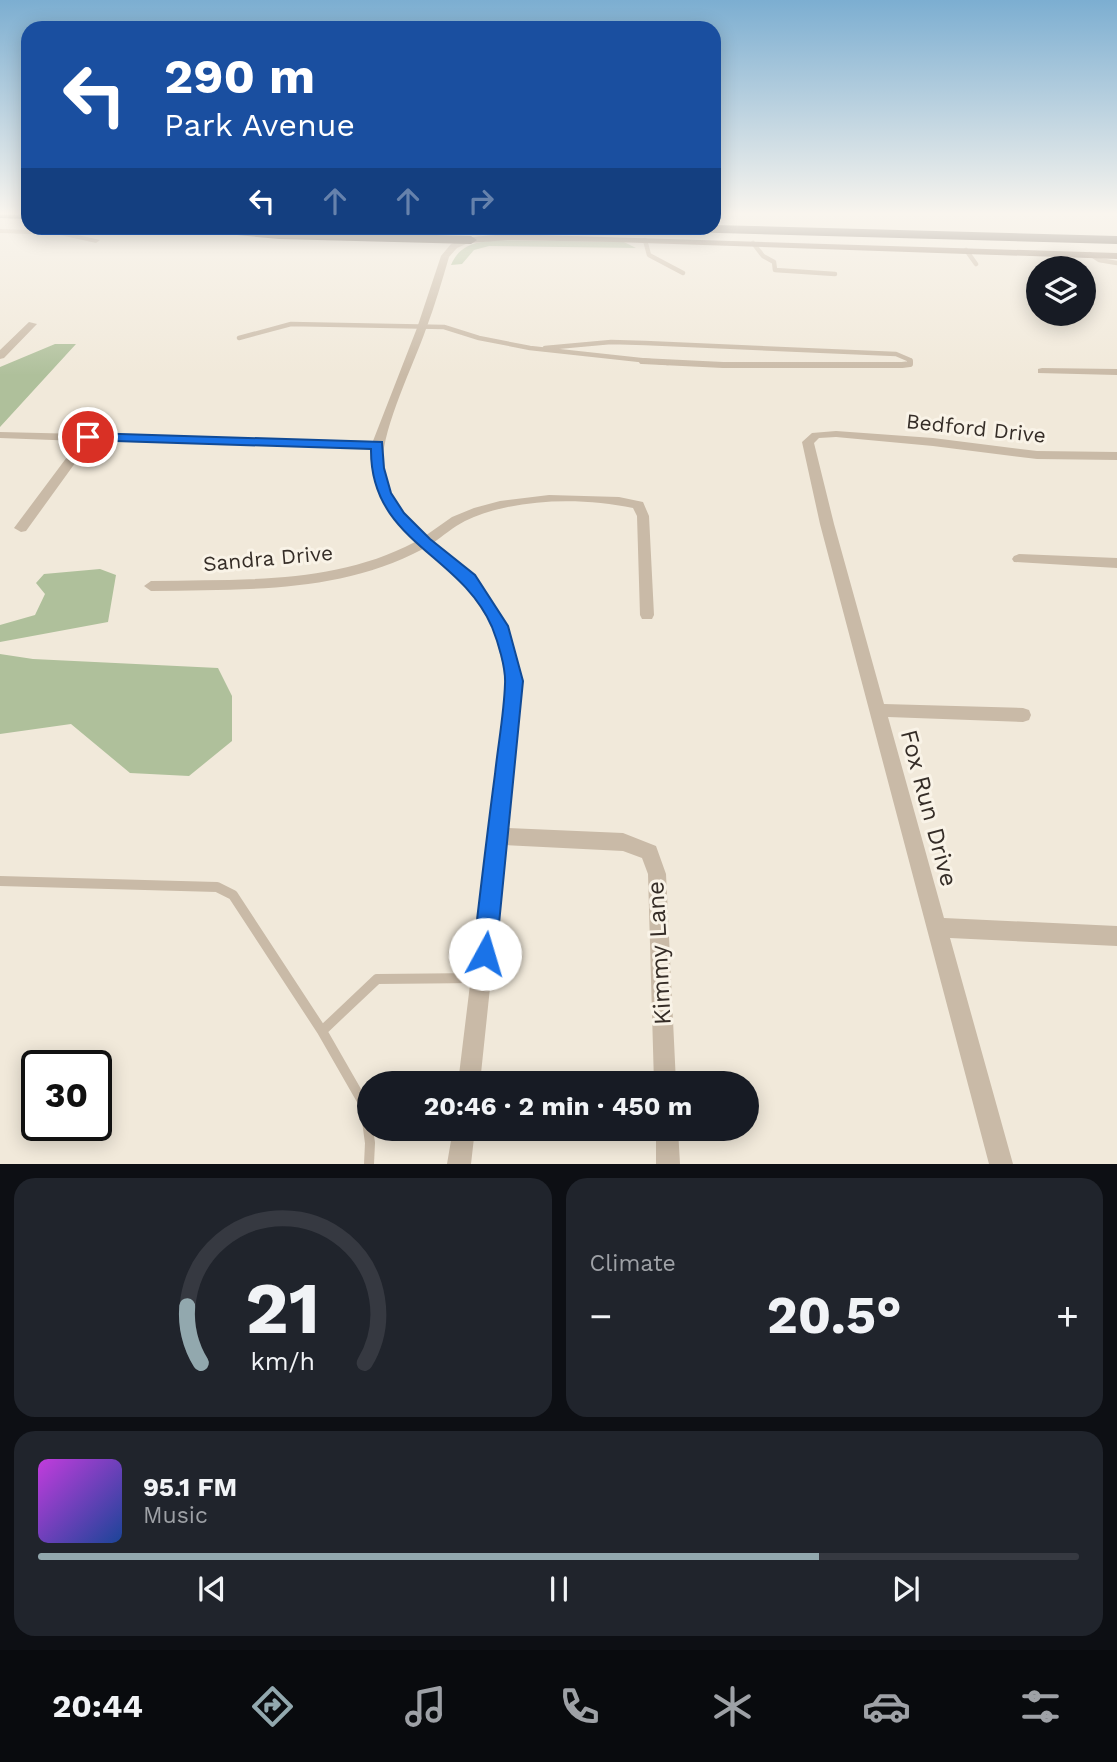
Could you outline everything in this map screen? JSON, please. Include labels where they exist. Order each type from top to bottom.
[{"type":"street","points":[[441,266],[422,328],[377,445],[377,468],[383,493],[399,517],[424,543],[469,579],[500,626],[514,681],[470,1071]]},
{"type":"street","points":[[0,356],[32,324]]},
{"type":"street","points":[[1042,371],[1117,372]]},
{"type":"street","name":"Bedford Drive","points":[[814,464],[808,442],[811,438],[832,434],[933,442],[1047,456],[1117,456]]},
{"type":"street","points":[[0,435],[377,445]]},
{"type":"street","points":[[21,528],[88,437]]},
{"type":"street","name":"Fox Run Drive","points":[[814,464],[877,710],[1001,1164]]},
{"type":"street","name":"Sandra Drive","points":[[151,586],[312,579],[355,571],[390,559],[424,543],[459,519],[484,508],[537,499],[623,500],[638,505],[643,516],[647,615]]},
{"type":"street","points":[[1019,559],[1117,563]]},
{"type":"street","points":[[877,710],[1023,715]]},
{"type":"street","name":"Kimmy Lane","points":[[496,836],[624,842],[649,852],[657,874],[665,1071]]},
{"type":"street","points":[[936,928],[1117,936]]},
{"type":"street","points":[[459,1164],[462,1141]]},
{"type":"street","points":[[667,1141],[668,1164]]},
{"type":"lane","points":[[670,266],[683,273]]},
{"type":"lane","points":[[774,266],[775,271],[835,274]]},
{"type":"lane","points":[[240,338],[291,324],[453,327],[476,338],[626,360],[910,365],[910,359],[895,354],[611,342],[545,348]]},
{"type":"lane","points":[[0,881],[217,887],[233,895],[322,1031],[365,1106],[370,1143],[369,1164]]},
{"type":"lane","points":[[322,1031],[377,979],[482,978]]},
{"type":"green space","points":[[55,344],[76,344],[0,427],[0,367]]},
{"type":"green space","points":[[100,569],[116,575],[108,622],[0,642],[0,625],[35,615],[45,594],[36,583],[44,574]]},
{"type":"green space","points":[[0,654],[33,659],[218,668],[232,696],[232,741],[189,776],[130,773],[71,724],[0,734]]},
{"type":"route","points":[[88,437],[377,445],[377,468],[383,493],[399,517],[424,543],[469,579],[500,626],[514,681],[485,954]]}]
